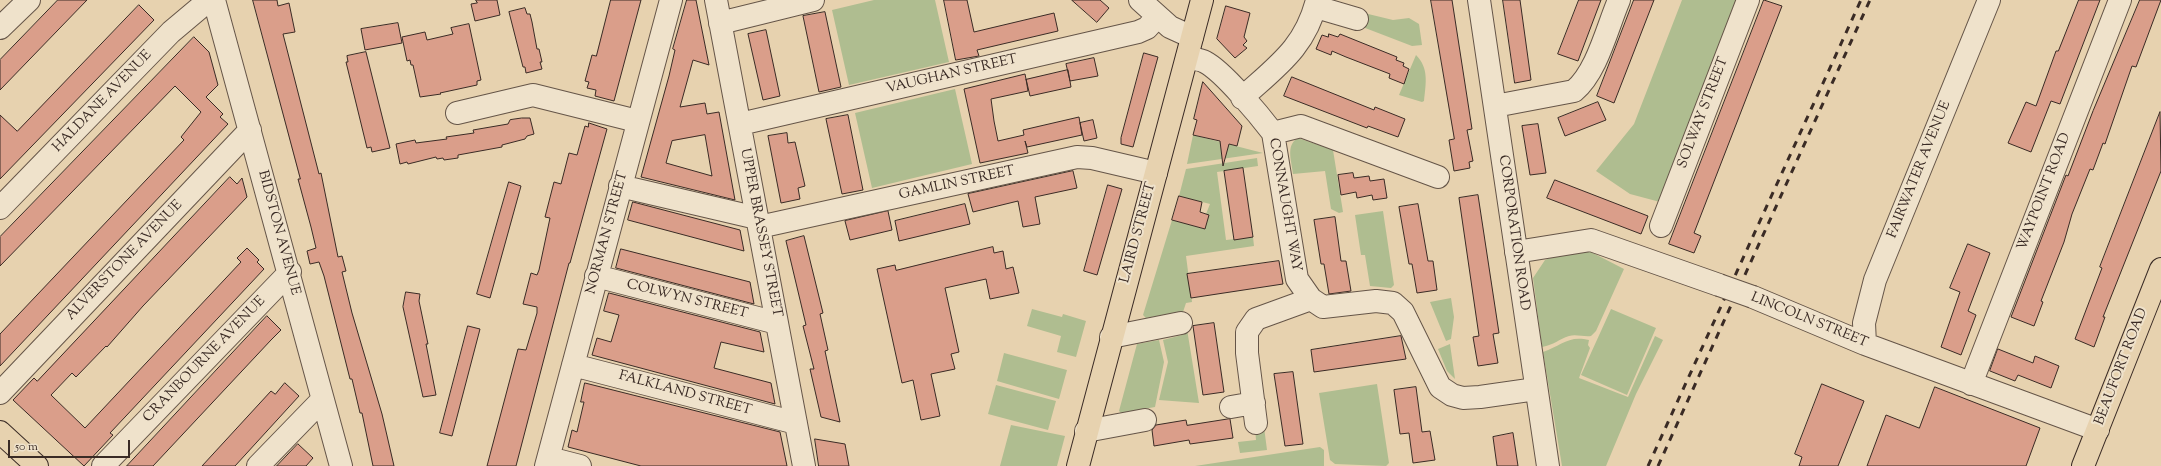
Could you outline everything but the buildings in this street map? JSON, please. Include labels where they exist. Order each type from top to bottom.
[{"type":"main road","name":"LAIRD STREET","points":[[1078,466],[1111,337],[1202,0]]},
{"type":"main road","name":"BEAUFORT ROAD","points":[[2083,466],[2161,269]]},
{"type":"main road","points":[[0,432],[37,466]]},
{"type":"street","points":[[0,28],[29,0]]},
{"type":"street","name":"HALDANE AVENUE","points":[[0,208],[171,32],[209,0]]},
{"type":"street","name":"BIDSTON AVENUE","points":[[214,0],[290,272],[322,400],[341,466]]},
{"type":"street","name":"NORMAN STREET","points":[[548,462],[637,121],[671,0]]},
{"type":"street","name":"UPPER BRASSEY STREET","points":[[716,0],[804,466]]},
{"type":"street","points":[[720,22],[813,0]]},
{"type":"street","points":[[1140,0],[1170,27],[1192,37]]},
{"type":"street","name":"CORPORATION ROAD","points":[[1479,0],[1548,466]]},
{"type":"street","points":[[1495,106],[1574,92],[1584,83],[1592,69],[1619,0]]},
{"type":"street","name":"SOLWAY STREET","points":[[1661,226],[1748,0]]},
{"type":"street","name":"FAIRWATER AVENUE","points":[[1865,344],[1864,323],[1875,280],[1989,0]]},
{"type":"street","name":"WAYPOINT ROAD","points":[[1971,384],[2120,0]]},
{"type":"street","points":[[1242,98],[1291,54],[1306,32],[1316,3],[1356,19]]},
{"type":"street","name":"VAUGHAN STREET","points":[[740,124],[1138,32],[1147,28],[1158,16]]},
{"type":"street","name":"CONNAUGHT WAY","points":[[1187,58],[1202,61],[1213,68],[1260,116],[1273,133],[1297,279],[1311,299]]},
{"type":"street","points":[[457,113],[533,95],[637,121]]},
{"type":"street","points":[[1273,133],[1301,126],[1438,177]]},
{"type":"street","name":"ALVERSTONE AVENUE","points":[[0,393],[250,130]]},
{"type":"street","name":"GAMLIN STREET","points":[[758,223],[1077,157],[1092,158],[1156,173]]},
{"type":"street","points":[[620,186],[758,223]]},
{"type":"street","name":"LINCOLN STREET","points":[[1516,252],[1591,240],[1753,297],[1865,344],[2098,430]]},
{"type":"street","name":"CRANBOURNE AVENUE","points":[[103,466],[290,272]]},
{"type":"street","name":"COLWYN STREET","points":[[596,276],[777,323]]},
{"type":"street","points":[[1232,407],[1255,413],[1247,353],[1247,332],[1256,319],[1311,299],[1323,306],[1376,301],[1393,303],[1403,312],[1440,387],[1452,395],[1463,398],[1480,397],[1536,389]]},
{"type":"street","points":[[1111,337],[1181,323]]},
{"type":"street","name":"FALKLAND STREET","points":[[573,365],[796,423]]},
{"type":"street","points":[[258,466],[322,400]]},
{"type":"street","points":[[1086,431],[1145,420]]},
{"type":"street","points":[[548,462],[580,466]]},
{"type":"green space","points":[[874,0],[935,0],[949,62],[849,85],[832,10]]},
{"type":"green space","points":[[1682,0],[1736,0],[1660,202],[1630,194],[1596,171],[1634,124]]},
{"type":"green space","points":[[1364,13],[1393,20],[1409,18],[1419,24],[1422,45],[1412,46],[1360,26]]},
{"type":"green space","points":[[1416,55],[1423,65],[1426,76],[1424,101],[1422,102],[1399,95]]},
{"type":"green space","points":[[955,89],[972,164],[872,188],[855,113]]},
{"type":"green space","points":[[1193,135],[1263,153],[1187,164]]},
{"type":"green space","points":[[1298,138],[1333,150],[1343,212],[1339,213],[1331,209],[1325,171],[1293,174],[1290,149],[1294,141]]},
{"type":"green space","points":[[1257,158],[1258,166],[1217,172],[1226,240],[1253,237],[1254,246],[1186,256],[1192,302],[1186,303],[1183,312],[1146,318],[1143,315],[1172,220],[1205,229],[1209,215],[1206,214],[1210,204],[1179,196],[1186,169]]},
{"type":"green space","points":[[1383,211],[1394,285],[1391,288],[1370,286],[1365,255],[1361,255],[1355,215]]},
{"type":"green space","points":[[1589,251],[1624,269],[1596,331],[1591,336],[1569,336],[1542,347],[1533,278],[1545,260],[1564,253]]},
{"type":"green space","points":[[1451,298],[1454,317],[1451,339],[1446,341],[1430,302]]},
{"type":"green space","points":[[1032,309],[1062,317],[1063,314],[1086,321],[1076,357],[1057,352],[1061,336],[1027,326]]},
{"type":"green space","points":[[1611,309],[1656,328],[1627,395],[1581,375]]},
{"type":"green space","points":[[1186,323],[1199,403],[1159,400],[1168,362],[1163,340],[1182,335]]},
{"type":"green space","points":[[1655,336],[1663,340],[1636,394],[1606,466],[1562,466],[1543,352],[1570,340],[1589,340],[1588,345],[1590,348],[1579,378],[1628,397]]},
{"type":"green space","points":[[1159,340],[1164,362],[1155,407],[1121,413],[1119,411],[1137,344]]},
{"type":"green space","points":[[1450,344],[1455,379],[1447,371],[1438,349]]},
{"type":"green space","points":[[1004,353],[1067,370],[1059,399],[997,381]]},
{"type":"green space","points":[[1377,384],[1389,463],[1386,466],[1335,464],[1330,460],[1319,393]]},
{"type":"green space","points":[[996,385],[1056,401],[1048,430],[988,414]]},
{"type":"green space","points":[[1011,425],[1065,436],[1057,466],[1000,466]]},
{"type":"green space","points":[[1264,427],[1267,450],[1240,453],[1238,442],[1256,440],[1255,428]]},
{"type":"green space","points":[[1320,447],[1324,450],[1324,466],[1195,466]]},
{"type":"railway","points":[[1648,466],[1861,0]]},
{"type":"railway","points":[[1658,466],[1870,0]]}]
